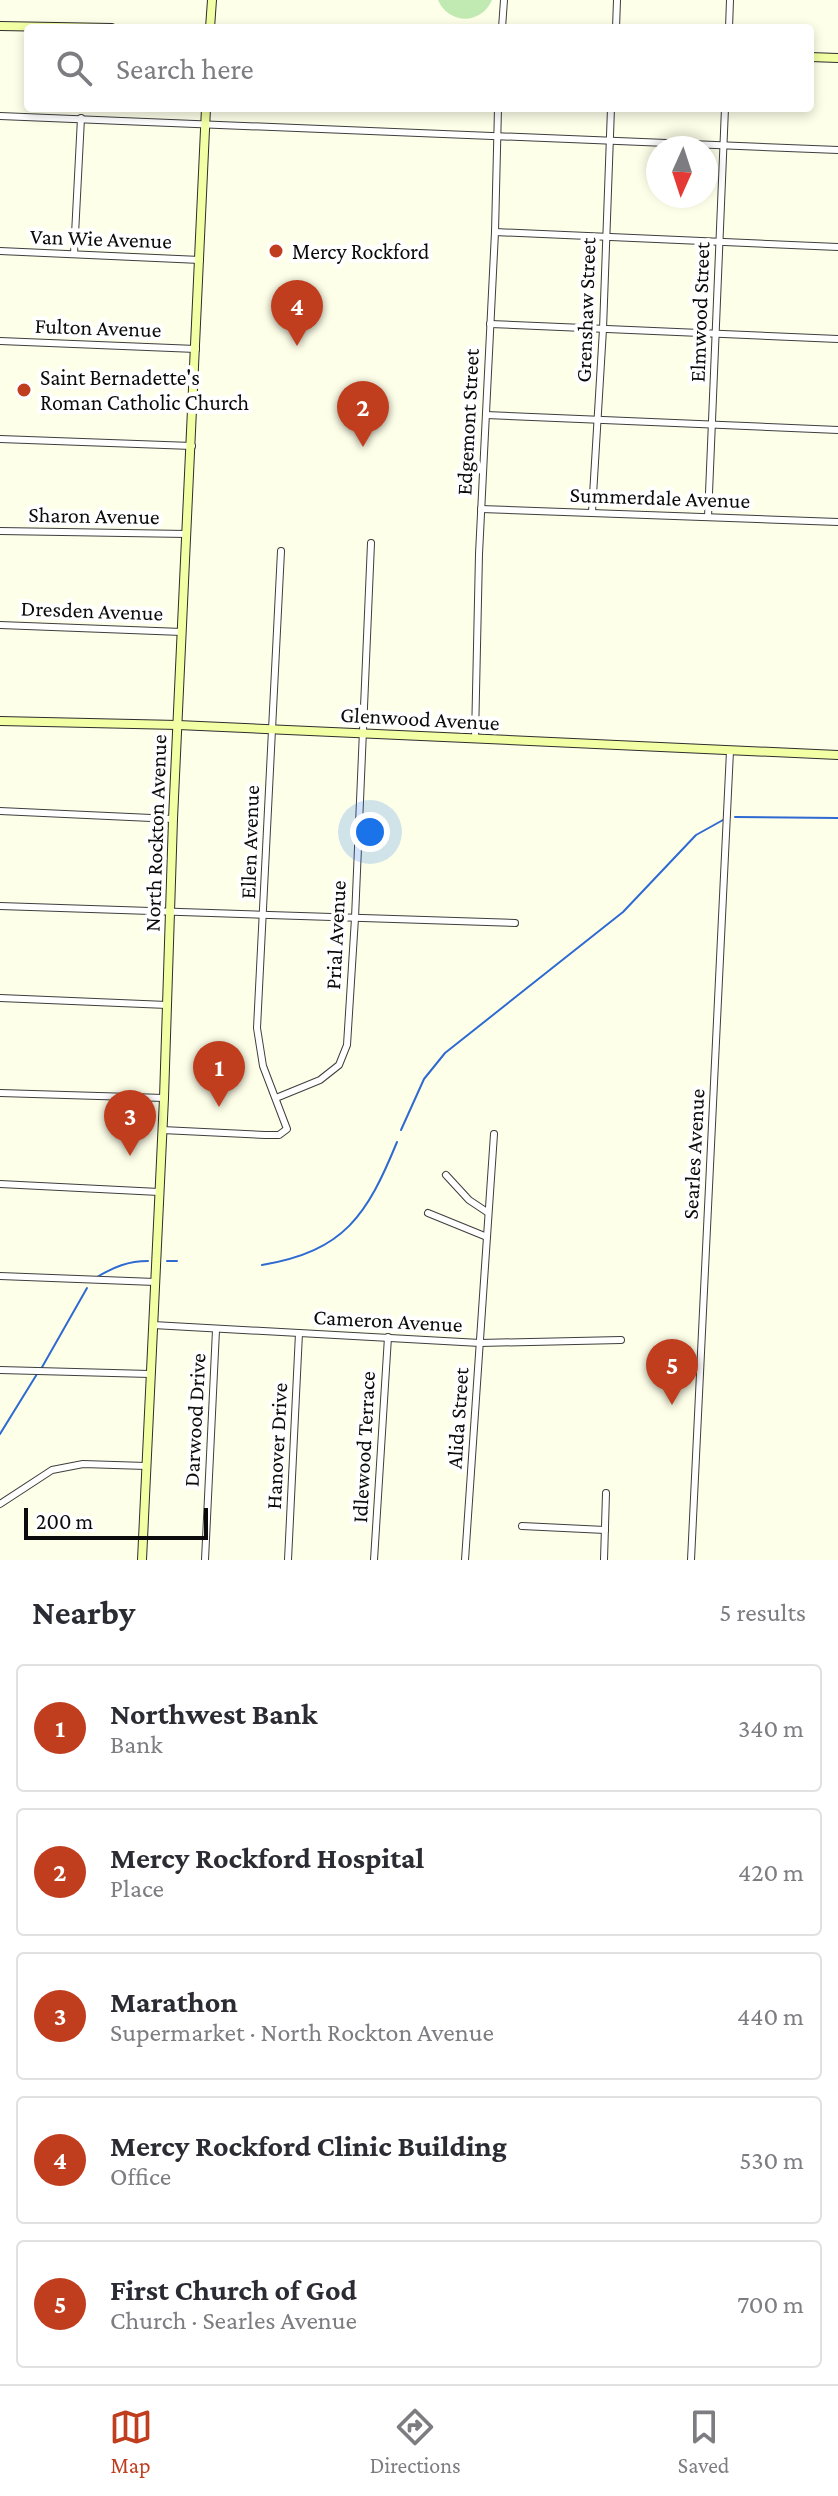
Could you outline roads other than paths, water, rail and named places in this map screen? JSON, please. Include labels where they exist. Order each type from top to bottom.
[{"type":"main road","points":[[210,24],[212,0]]},
{"type":"main road","points":[[0,26],[24,26]]},
{"type":"main road","points":[[814,57],[838,58]]},
{"type":"main road","name":"North Rockton Avenue","points":[[142,1560],[206,112]]},
{"type":"main road","name":"Glenwood Avenue","points":[[0,721],[178,725],[838,755]]},
{"type":"street","points":[[502,24],[504,0]]},
{"type":"street","points":[[616,24],[617,0]]},
{"type":"street","points":[[729,24],[730,0]]},
{"type":"street","name":"Edgemont Street","points":[[475,738],[498,112]]},
{"type":"street","name":"Grenshaw Street","points":[[592,512],[599,420],[611,112]]},
{"type":"street","name":"Elmwood Street","points":[[708,517],[725,112]]},
{"type":"street","points":[[0,116],[838,150]]},
{"type":"street","points":[[74,254],[81,118]]},
{"type":"street","points":[[495,232],[838,247]]},
{"type":"street","name":"Van Wie Avenue","points":[[0,251],[200,260]]},
{"type":"street","points":[[490,324],[838,339]]},
{"type":"street","name":"Fulton Avenue","points":[[0,341],[196,349]]},
{"type":"street","points":[[486,415],[838,430]]},
{"type":"street","points":[[0,439],[192,446]]},
{"type":"street","name":"Summerdale Avenue","points":[[481,509],[838,522]]},
{"type":"street","name":"Sharon Avenue","points":[[0,531],[187,534]]},
{"type":"street","name":"Prial Avenue","points":[[276,1098],[320,1080],[339,1065],[347,1045],[371,543]]},
{"type":"street","name":"Ellen Avenue","points":[[162,1130],[279,1135],[287,1129],[263,1066],[257,1028],[281,551]]},
{"type":"street","name":"Dresden Avenue","points":[[0,625],[182,632]]},
{"type":"street","name":"Searles Avenue","points":[[691,1560],[730,751]]},
{"type":"street","points":[[0,811],[173,819]]},
{"type":"street","points":[[0,906],[515,923]]},
{"type":"street","points":[[0,998],[167,1005]]},
{"type":"street","points":[[0,1093],[164,1098]]},
{"type":"street","name":"Alida Street","points":[[465,1560],[494,1134]]},
{"type":"street","points":[[446,1175],[469,1200],[487,1212]]},
{"type":"street","points":[[0,1184],[159,1192]]},
{"type":"street","points":[[428,1213],[487,1237]]},
{"type":"street","points":[[0,1276],[155,1282]]},
{"type":"street","name":"Cameron Avenue","points":[[153,1325],[480,1343],[621,1340]]},
{"type":"street","name":"Darwood Drive","points":[[205,1560],[216,1330]]},
{"type":"street","name":"Hanover Drive","points":[[288,1560],[299,1333]]},
{"type":"street","name":"Idlewood Terrace","points":[[374,1560],[388,1337]]},
{"type":"street","points":[[0,1370],[150,1374]]},
{"type":"street","points":[[0,1504],[52,1470],[83,1464],[146,1466]]},
{"type":"street","points":[[604,1560],[606,1493]]},
{"type":"street","points":[[522,1526],[605,1530]]},
{"type":"waterway","points":[[735,817],[838,818]]},
{"type":"waterway","points":[[401,1130],[424,1079],[445,1053],[623,912],[696,835],[723,820]]},
{"type":"waterway","points":[[262,1265],[314,1250],[349,1226],[375,1190],[397,1142]]},
{"type":"waterway","points":[[97,1277],[121,1265],[148,1261]]},
{"type":"waterway","points":[[167,1261],[177,1261]]},
{"type":"waterway","points":[[41,1369],[87,1288]]},
{"type":"waterway","points":[[0,1434],[37,1374]]},
{"type":"place","name":"Mercy Rockford","points":[[276,251]]},
{"type":"place","name":"Mercy Rockford Clinic Building","points":[[297,346]]},
{"type":"place","name":"Saint Bernadette's Roman Catholic Church","points":[[24,390]]},
{"type":"place","name":"Mercy Rockford Hospital","points":[[363,447]]},
{"type":"place","name":"Northwest Bank","points":[[219,1107]]},
{"type":"place","name":"Marathon","points":[[130,1156]]},
{"type":"place","name":"First Church of God","points":[[672,1405]]}]
